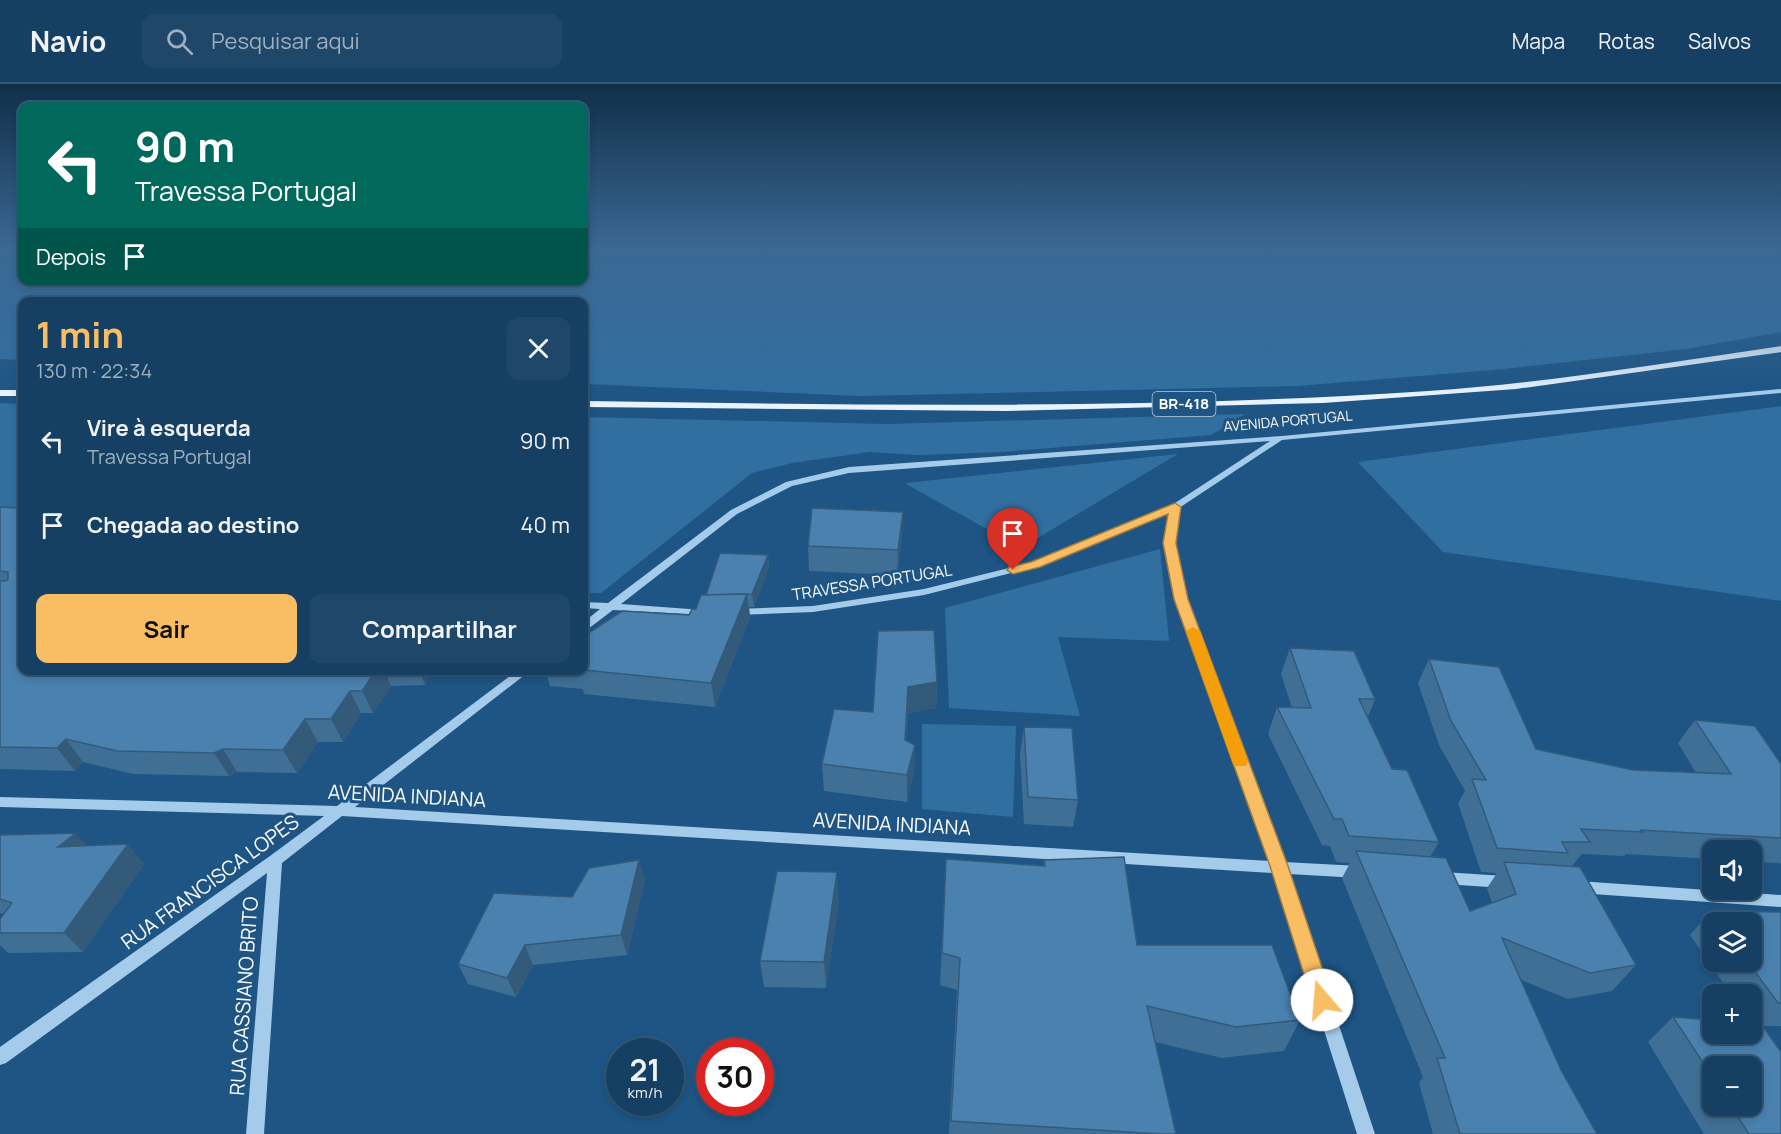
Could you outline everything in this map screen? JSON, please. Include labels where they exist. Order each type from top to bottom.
[{"type":"main road","name":"BR-418","points":[[588,404],[870,409],[1245,403],[1430,394],[1567,379],[1781,349]]},
{"type":"main road","points":[[0,393],[18,393]]},
{"type":"street","name":"AVENIDA PORTUGAL","points":[[613,605],[734,512],[789,484],[849,470],[1282,438],[1781,391]]},
{"type":"street","name":"TRAVESSA PORTUGAL","points":[[722,613],[813,609],[924,592],[1036,564],[1175,507],[1282,438]]},
{"type":"street","points":[[1175,507],[1169,543],[1181,599],[1279,866],[1366,1134]]},
{"type":"street","points":[[588,605],[613,605],[711,614]]},
{"type":"street","points":[[588,624],[613,605]]},
{"type":"street","name":"RUA FRANCISCA LOPES","points":[[0,1058],[275,860],[519,675]]},
{"type":"street","name":"AVENIDA INDIANA","points":[[0,802],[341,811],[1374,873]]},
{"type":"street","name":"RUA CASSIANO BRITO","points":[[255,1134],[275,860]]},
{"type":"street","points":[[1434,877],[1518,883]]},
{"type":"street","points":[[1566,886],[1781,901]]},
{"type":"shaded area","points":[[0,297],[18,297],[18,360],[0,359]]},
{"type":"shaded area","points":[[588,297],[1781,297],[1781,332],[1686,349],[1504,369],[1298,386],[859,396],[588,384]]},
{"type":"shaded area","points":[[0,403],[18,404],[18,523],[0,523]]},
{"type":"shaded area","points":[[1781,406],[1781,601],[1443,552],[1358,462]]},
{"type":"shaded area","points":[[1245,414],[1211,435],[1002,452],[918,455],[869,452],[792,463],[752,473],[601,593],[588,593],[588,417],[887,424]]},
{"type":"shaded area","points":[[1178,454],[1021,548],[906,484],[906,483]]},
{"type":"shaded area","points":[[1160,549],[1169,641],[1058,637],[1080,716],[949,708],[945,608]]},
{"type":"shaded area","points":[[922,724],[1016,726],[1013,817],[922,809]]},
{"type":"building","points":[[0,507],[18,508],[18,675],[373,675],[362,691],[350,691],[331,719],[305,719],[283,750],[223,749],[214,753],[117,751],[66,739],[57,748],[0,747],[0,581],[8,579],[8,572],[0,571]]},
{"type":"building","points":[[812,508],[903,512],[898,550],[808,546]]},
{"type":"building","points":[[720,553],[768,555],[752,594],[706,595]]},
{"type":"building","points":[[747,594],[711,683],[588,670],[588,633],[622,611],[689,615],[692,609],[696,609],[701,595]]},
{"type":"building","points":[[934,630],[937,682],[908,687],[905,740],[915,745],[907,775],[822,764],[834,709],[873,712],[878,631]]},
{"type":"building","points":[[1290,648],[1354,651],[1375,699],[1359,699],[1392,769],[1407,770],[1439,842],[1349,836],[1342,819],[1334,819],[1277,707],[1311,708]]},
{"type":"building","points":[[1429,659],[1499,667],[1536,749],[1633,770],[1731,774],[1695,720],[1755,726],[1781,764],[1781,838],[1581,829],[1590,842],[1562,842],[1568,853],[1497,848],[1472,779],[1486,780],[1451,721]]},
{"type":"building","points":[[1024,727],[1072,728],[1078,800],[1028,797]]},
{"type":"building","points":[[76,833],[58,847],[128,844],[64,933],[0,933],[0,919],[12,903],[0,899],[0,835]]},
{"type":"building","points":[[1356,851],[1446,858],[1470,911],[1516,894],[1504,862],[1580,867],[1636,965],[1590,973],[1502,938],[1561,1070],[1597,1134],[1460,1134],[1437,1058],[1445,1058]]},
{"type":"building","points":[[1124,857],[1137,945],[1272,945],[1300,1020],[1236,1027],[1147,1006],[1176,1134],[951,1121],[960,958],[942,953],[946,859],[1045,866],[1044,860]]},
{"type":"building","points":[[639,860],[621,935],[525,945],[507,978],[458,964],[494,893],[572,897],[589,868]]},
{"type":"building","points":[[777,871],[837,872],[824,962],[760,961]]},
{"type":"building","points":[[1711,911],[1781,912],[1781,1003],[1778,1003],[1755,972],[1762,972],[1762,912]]},
{"type":"building","points":[[1673,1017],[1702,1019],[1702,1044],[1762,1044],[1762,1025],[1781,1052],[1781,1134],[1749,1134],[1737,1116],[1762,1116],[1762,1056],[1702,1056],[1702,1061]]},
{"type":"slow traffic","points":[[1193,631],[1240,761]]},
{"type":"route","points":[[1013,570],[1036,564],[1175,507],[1169,543],[1181,599],[1279,866],[1322,1000]]}]
